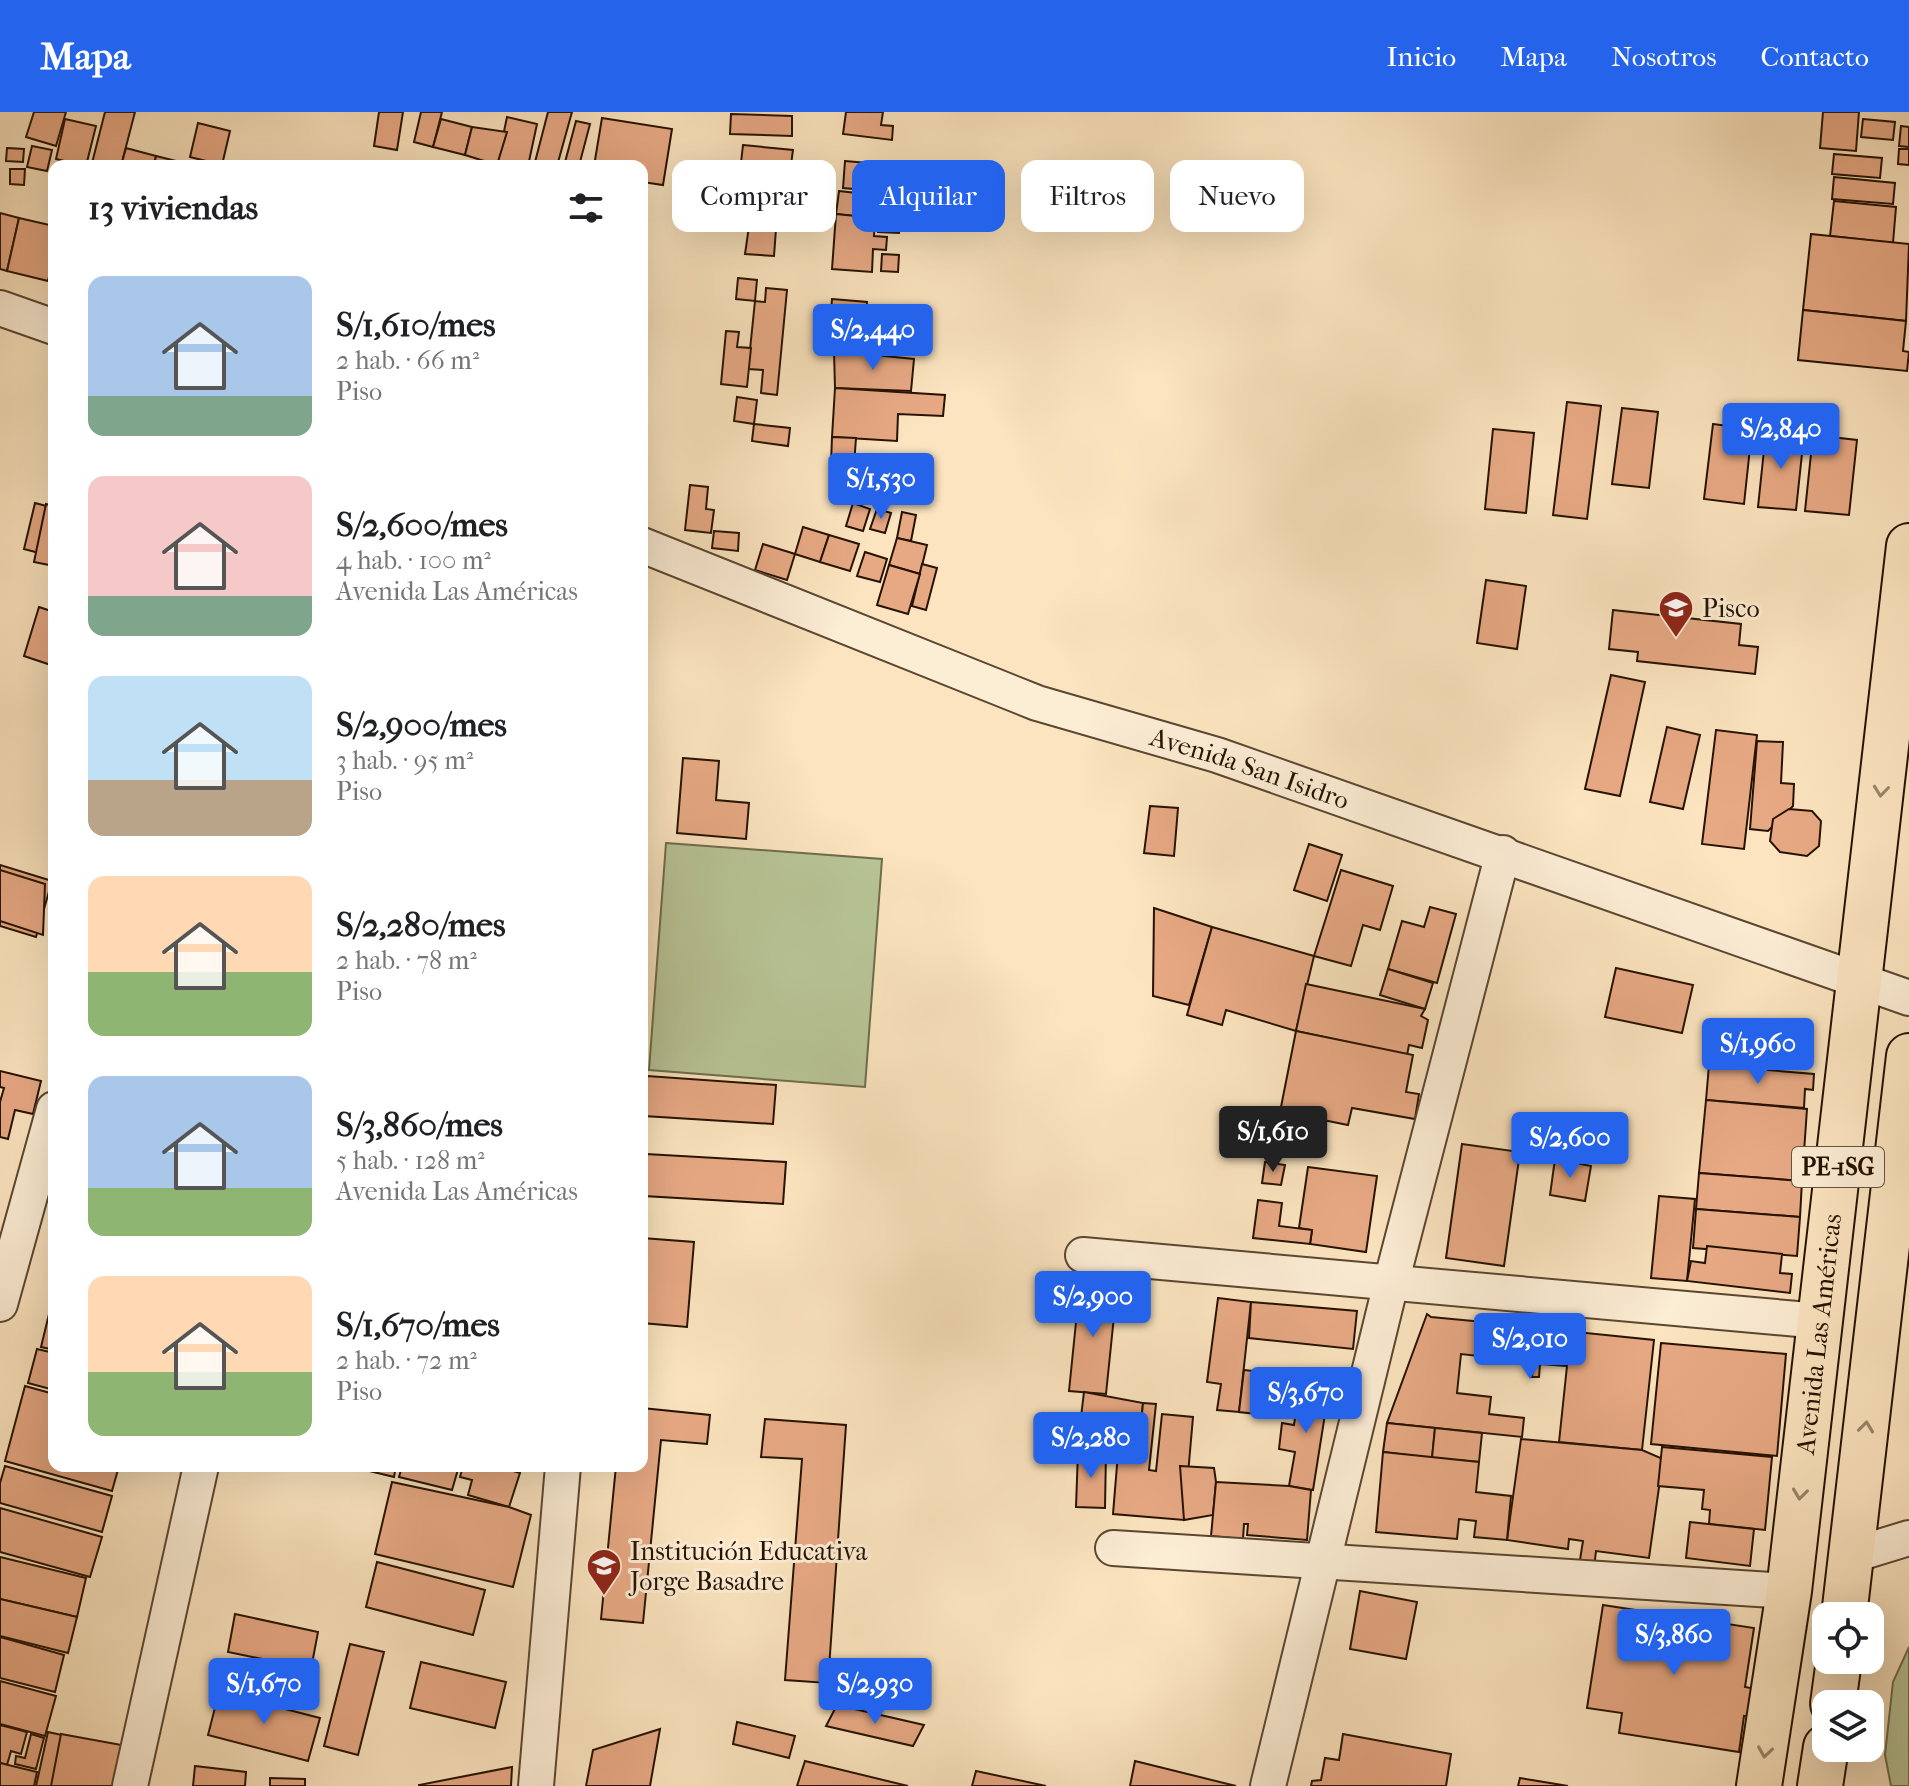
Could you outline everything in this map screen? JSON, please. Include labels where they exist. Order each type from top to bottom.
[{"type":"main road","name":"Avenida Las Américas","points":[[1759,1786],[1789,1591],[1909,546]]},
{"type":"main road","name":"PE-1SG","points":[[1845,1602],[1909,1056]]},
{"type":"main road","points":[[1820,1786],[1824,1762]]},
{"type":"street","points":[[0,308],[48,325]]},
{"type":"street","name":"Avenida San Isidro","points":[[648,547],[1037,703],[1217,755],[1909,998]]},
{"type":"street","points":[[1268,1786],[1391,1283],[1503,853]]},
{"type":"street","points":[[0,1304],[48,1131]]},
{"type":"street","points":[[1083,1255],[1820,1321]]},
{"type":"street","points":[[130,1786],[200,1472]]},
{"type":"street","points":[[536,1786],[562,1472]]},
{"type":"street","points":[[1850,1556],[1909,1538]]},
{"type":"street","points":[[1113,1548],[1789,1591]]},
{"type":"green space","points":[[666,843],[882,859],[865,1087],[649,1070]]},
{"type":"green space","points":[[1909,1647],[1909,1786],[1891,1786],[1885,1755],[1893,1682]]},
{"type":"building","points":[[34,112],[66,112],[56,146],[26,137]]},
{"type":"building","points":[[105,112],[135,112],[123,160],[93,160]]},
{"type":"building","points":[[379,112],[403,112],[397,150],[374,146]]},
{"type":"building","points":[[421,112],[442,112],[433,147],[414,142]]},
{"type":"building","points":[[548,112],[572,112],[559,160],[536,160]]},
{"type":"building","points":[[846,112],[883,112],[881,125],[893,126],[892,140],[843,134]]},
{"type":"building","points":[[1823,112],[1859,112],[1856,151],[1820,148]]},
{"type":"building","points":[[731,114],[792,116],[792,136],[730,134]]},
{"type":"building","points":[[507,117],[537,124],[529,160],[498,160]]},
{"type":"building","points":[[602,118],[672,129],[663,185],[648,183],[648,160],[595,160]]},
{"type":"building","points":[[65,119],[96,126],[88,160],[56,159]]},
{"type":"building","points":[[441,119],[472,127],[465,155],[433,147]]},
{"type":"building","points":[[1863,119],[1895,122],[1893,140],[1861,137]]},
{"type":"building","points":[[576,121],[590,124],[581,160],[566,160]]},
{"type":"building","points":[[198,123],[230,131],[223,160],[190,157]]},
{"type":"building","points":[[1901,126],[1909,127],[1909,147],[1899,146]]},
{"type":"building","points":[[472,127],[507,132],[499,160],[481,160],[465,155]]},
{"type":"building","points":[[743,145],[793,150],[792,160],[741,160]]},
{"type":"building","points":[[32,146],[52,150],[47,171],[27,167]]},
{"type":"building","points":[[7,148],[24,149],[23,162],[6,161]]},
{"type":"building","points":[[126,148],[156,156],[155,160],[123,160]]},
{"type":"building","points":[[1899,149],[1909,149],[1909,165],[1898,164]]},
{"type":"building","points":[[1834,154],[1882,158],[1880,178],[1832,174]]},
{"type":"building","points":[[845,161],[852,162],[852,189],[843,188]]},
{"type":"building","points":[[10,169],[25,169],[24,185],[10,184]]},
{"type":"building","points":[[1834,177],[1895,183],[1893,204],[1832,199]]},
{"type":"building","points":[[839,191],[852,192],[852,216],[836,214]]},
{"type":"building","points":[[1834,201],[1896,207],[1893,243],[1830,236]]},
{"type":"building","points":[[0,213],[19,218],[7,271],[0,269]]},
{"type":"building","points":[[836,214],[852,216],[852,232],[874,232],[874,236],[887,237],[886,250],[873,249],[872,272],[832,269]]},
{"type":"building","points":[[19,218],[48,225],[48,281],[7,271]]},
{"type":"building","points":[[748,232],[776,232],[774,256],[745,254]]},
{"type":"building","points":[[1811,234],[1909,244],[1906,321],[1803,310]]},
{"type":"building","points":[[882,254],[899,255],[898,272],[881,271]]},
{"type":"building","points":[[738,278],[757,280],[755,301],[736,299]]},
{"type":"building","points":[[766,288],[787,290],[777,395],[761,393],[763,370],[748,369],[755,301],[765,302]]},
{"type":"building","points":[[832,299],[867,302],[865,335],[860,334],[859,350],[828,347]]},
{"type":"building","points":[[1803,310],[1906,321],[1903,351],[1909,352],[1907,371],[1798,360]]},
{"type":"building","points":[[726,331],[739,332],[737,347],[751,348],[747,387],[721,384]]},
{"type":"building","points":[[834,351],[914,359],[911,391],[835,388]]},
{"type":"building","points":[[835,388],[945,395],[943,416],[898,414],[897,441],[832,437]]},
{"type":"building","points":[[737,397],[757,400],[754,424],[734,421]]},
{"type":"building","points":[[1567,402],[1601,406],[1587,519],[1553,515]]},
{"type":"building","points":[[1622,408],[1658,412],[1649,488],[1612,484]]},
{"type":"building","points":[[754,424],[790,428],[788,446],[752,441]]},
{"type":"building","points":[[1713,424],[1752,429],[1744,504],[1704,499]]},
{"type":"building","points":[[1493,429],[1534,433],[1526,513],[1485,509]]},
{"type":"building","points":[[1766,431],[1804,435],[1796,510],[1758,507]]},
{"type":"building","points":[[1813,435],[1857,440],[1849,515],[1805,511]]},
{"type":"building","points":[[832,437],[856,438],[854,465],[831,464]]},
{"type":"building","points":[[690,485],[708,487],[706,509],[714,510],[711,533],[685,530]]},
{"type":"building","points":[[35,503],[48,506],[48,555],[24,549]]},
{"type":"building","points":[[853,503],[870,509],[863,531],[846,526]]},
{"type":"building","points":[[46,504],[48,565],[34,562]]},
{"type":"building","points":[[877,509],[891,513],[885,533],[870,529]]},
{"type":"building","points":[[902,512],[916,515],[911,541],[897,538]]},
{"type":"building","points":[[803,527],[829,535],[820,562],[795,554]]},
{"type":"building","points":[[714,531],[739,533],[738,551],[712,548]]},
{"type":"building","points":[[829,535],[859,544],[850,571],[820,562]]},
{"type":"building","points":[[897,538],[927,545],[920,574],[889,565]]},
{"type":"building","points":[[763,544],[795,554],[787,580],[755,570]]},
{"type":"building","points":[[865,552],[887,559],[880,582],[857,576]]},
{"type":"building","points":[[922,564],[937,568],[926,610],[912,606]]},
{"type":"building","points":[[889,565],[920,574],[908,614],[877,605]]},
{"type":"building","points":[[1486,580],[1526,586],[1517,649],[1477,643]]},
{"type":"building","points":[[39,607],[48,610],[48,664],[24,656]]},
{"type":"building","points":[[1613,610],[1741,624],[1739,645],[1758,647],[1755,674],[1637,661],[1638,652],[1609,649]]},
{"type":"building","points":[[1611,675],[1645,682],[1620,796],[1585,789]]},
{"type":"building","points":[[1667,727],[1700,735],[1683,809],[1650,802]]},
{"type":"building","points":[[1716,730],[1757,735],[1744,849],[1702,844]]},
{"type":"building","points":[[1757,741],[1783,742],[1781,783],[1794,784],[1793,806],[1768,831],[1750,829]]},
{"type":"building","points":[[683,758],[719,761],[716,800],[749,803],[746,839],[677,833]]},
{"type":"building","points":[[1150,806],[1178,808],[1174,856],[1144,853]]},
{"type":"building","points":[[1789,809],[1812,811],[1821,821],[1819,846],[1807,856],[1780,852],[1770,841],[1773,819]]},
{"type":"building","points":[[1309,844],[1342,855],[1327,901],[1294,890]]},
{"type":"building","points":[[0,865],[48,880],[48,895],[36,937],[0,926]]},
{"type":"building","points":[[0,870],[45,884],[43,935],[0,921]]},
{"type":"building","points":[[1341,870],[1393,886],[1380,930],[1363,925],[1351,966],[1314,956]]},
{"type":"building","points":[[1430,907],[1456,914],[1437,983],[1388,969],[1402,921],[1424,927]]},
{"type":"building","points":[[1154,908],[1212,927],[1189,1005],[1153,996]]},
{"type":"building","points":[[1212,927],[1314,956],[1296,1031],[1226,1010],[1222,1025],[1187,1015]]},
{"type":"building","points":[[1616,968],[1693,985],[1682,1033],[1605,1017]]},
{"type":"building","points":[[1388,969],[1433,983],[1425,1009],[1380,995]]},
{"type":"building","points":[[1306,984],[1425,1009],[1421,1016],[1428,1020],[1422,1048],[1409,1045],[1407,1055],[1296,1031]]},
{"type":"building","points":[[1296,1031],[1413,1055],[1406,1092],[1419,1094],[1415,1119],[1352,1108],[1348,1125],[1318,1119],[1319,1111],[1306,1108],[1304,1116],[1280,1112]]},
{"type":"building","points":[[1709,1065],[1814,1074],[1813,1090],[1805,1089],[1804,1108],[1706,1100]]},
{"type":"building","points":[[0,1071],[41,1081],[33,1114],[15,1110],[8,1139],[0,1137],[0,1102],[4,1088],[0,1087]]},
{"type":"building","points":[[648,1076],[776,1085],[773,1124],[648,1116]]},
{"type":"building","points":[[1706,1100],[1807,1109],[1802,1181],[1699,1173]]},
{"type":"building","points":[[1462,1144],[1520,1152],[1504,1266],[1446,1258]]},
{"type":"building","points":[[648,1154],[786,1162],[783,1204],[648,1196]]},
{"type":"building","points":[[1555,1159],[1591,1166],[1585,1201],[1550,1195]]},
{"type":"building","points":[[1265,1162],[1285,1165],[1281,1185],[1262,1183]]},
{"type":"building","points":[[1308,1167],[1377,1176],[1366,1252],[1310,1244],[1312,1230],[1299,1228]]},
{"type":"building","points":[[1699,1173],[1802,1181],[1800,1217],[1696,1209]]},
{"type":"building","points":[[1659,1196],[1695,1199],[1687,1281],[1651,1278]]},
{"type":"building","points":[[1258,1200],[1282,1203],[1279,1226],[1312,1230],[1310,1244],[1253,1238]]},
{"type":"building","points":[[1696,1209],[1800,1217],[1797,1256],[1693,1248]]},
{"type":"building","points":[[648,1238],[694,1242],[687,1327],[648,1324]]},
{"type":"building","points":[[1707,1246],[1782,1254],[1780,1273],[1792,1274],[1790,1293],[1687,1281],[1691,1261],[1705,1263]]},
{"type":"building","points":[[1080,1283],[1117,1287],[1106,1394],[1069,1391]]},
{"type":"building","points":[[1218,1298],[1251,1302],[1239,1412],[1217,1410],[1221,1384],[1207,1382]]},
{"type":"building","points":[[1251,1302],[1357,1311],[1353,1349],[1249,1338]]},
{"type":"building","points":[[1427,1314],[1431,1317],[1556,1329],[1554,1343],[1565,1344],[1567,1331],[1654,1340],[1642,1450],[1559,1442],[1567,1366],[1540,1364],[1539,1377],[1532,1377],[1534,1362],[1461,1354],[1457,1393],[1491,1397],[1489,1414],[1524,1418],[1522,1437],[1387,1423]]},
{"type":"building","points":[[48,1318],[48,1349],[41,1347]]},
{"type":"building","points":[[1661,1343],[1786,1354],[1777,1456],[1651,1444]]},
{"type":"building","points":[[37,1349],[48,1352],[48,1388],[28,1383]]},
{"type":"building","points":[[1244,1370],[1296,1376],[1291,1418],[1239,1412]]},
{"type":"building","points":[[1300,1384],[1329,1389],[1313,1490],[1289,1486],[1295,1452],[1279,1449],[1282,1423],[1294,1425]]},
{"type":"building","points":[[25,1386],[48,1392],[48,1472],[117,1472],[112,1491],[5,1461]]},
{"type":"building","points":[[1084,1392],[1143,1403],[1138,1455],[1078,1442]]},
{"type":"building","points":[[1143,1403],[1156,1404],[1149,1470],[1156,1471],[1162,1414],[1193,1417],[1184,1520],[1113,1514],[1118,1453],[1138,1455]]},
{"type":"building","points":[[648,1409],[710,1415],[707,1444],[661,1440],[643,1623],[601,1619],[615,1472],[648,1472]]},
{"type":"building","points":[[765,1419],[846,1425],[828,1683],[785,1680],[802,1459],[761,1457]]},
{"type":"building","points":[[1387,1423],[1435,1428],[1432,1458],[1383,1452]]},
{"type":"building","points":[[1435,1428],[1482,1433],[1479,1462],[1432,1458]]},
{"type":"building","points":[[1521,1439],[1642,1450],[1663,1459],[1649,1558],[1596,1551],[1594,1568],[1579,1566],[1583,1541],[1569,1539],[1568,1549],[1507,1540]]},
{"type":"building","points":[[1662,1447],[1772,1457],[1765,1530],[1709,1524],[1710,1510],[1702,1509],[1704,1490],[1658,1486]]},
{"type":"building","points":[[1078,1451],[1106,1452],[1105,1508],[1076,1507]]},
{"type":"building","points":[[1383,1452],[1479,1462],[1476,1492],[1511,1496],[1507,1540],[1474,1537],[1476,1521],[1459,1519],[1457,1539],[1376,1532]]},
{"type":"building","points":[[5,1466],[112,1496],[102,1532],[0,1503],[0,1483]]},
{"type":"building","points":[[1180,1466],[1214,1468],[1213,1515],[1184,1520]]},
{"type":"building","points":[[374,1472],[395,1472],[394,1477]]},
{"type":"building","points":[[400,1472],[457,1472],[452,1490],[399,1477]]},
{"type":"building","points":[[461,1472],[520,1473],[509,1507],[468,1495],[472,1480],[460,1477]]},
{"type":"building","points":[[392,1482],[509,1507],[531,1515],[513,1587],[375,1554]]},
{"type":"building","points":[[1216,1482],[1311,1490],[1307,1540],[1247,1535],[1248,1524],[1244,1524],[1243,1539],[1211,1536]]},
{"type":"building","points":[[0,1508],[102,1537],[90,1577],[0,1552]]},
{"type":"building","points":[[1690,1522],[1754,1529],[1750,1566],[1686,1558]]},
{"type":"building","points":[[0,1557],[86,1578],[77,1617],[0,1599]]},
{"type":"building","points":[[377,1562],[485,1590],[473,1635],[366,1607]]},
{"type":"building","points":[[1360,1591],[1417,1602],[1406,1659],[1350,1649]]},
{"type":"building","points":[[0,1599],[77,1617],[68,1653],[0,1636]]},
{"type":"building","points":[[1603,1605],[1754,1628],[1745,1687],[1762,1690],[1757,1718],[1744,1716],[1739,1752],[1619,1733],[1622,1713],[1587,1708]]},
{"type":"building","points":[[235,1614],[318,1632],[311,1669],[228,1652]]},
{"type":"building","points":[[0,1637],[64,1655],[55,1692],[0,1678]]},
{"type":"building","points":[[350,1644],[384,1652],[358,1755],[324,1746]]},
{"type":"building","points":[[421,1662],[506,1682],[495,1728],[410,1708]]},
{"type":"building","points":[[0,1681],[56,1696],[45,1736],[0,1724]]},
{"type":"building","points":[[219,1692],[320,1718],[308,1761],[208,1735]]},
{"type":"building","points":[[837,1705],[924,1725],[913,1746],[826,1726]]},
{"type":"building","points":[[737,1722],[795,1736],[789,1758],[733,1744]]},
{"type":"building","points":[[0,1725],[27,1732],[21,1754],[11,1751],[7,1765],[0,1763]]},
{"type":"building","points":[[660,1729],[650,1786],[586,1786],[593,1750]]},
{"type":"building","points":[[48,1732],[121,1748],[112,1786],[36,1786]]},
{"type":"building","points":[[31,1734],[44,1738],[36,1769],[15,1764],[16,1756],[25,1758]]},
{"type":"building","points":[[61,1734],[127,1746],[120,1786],[51,1786]]},
{"type":"building","points":[[1343,1734],[1451,1754],[1446,1786],[1311,1786],[1312,1781],[1321,1780],[1325,1758],[1339,1760]]},
{"type":"building","points":[[805,1761],[908,1786],[797,1786]]},
{"type":"building","points":[[1135,1761],[1236,1786],[1130,1786]]},
{"type":"building","points":[[0,1763],[37,1772],[34,1786],[0,1786]]},
{"type":"building","points":[[195,1766],[246,1772],[245,1786],[193,1786]]},
{"type":"building","points":[[512,1767],[511,1786],[419,1786],[419,1785]]},
{"type":"building","points":[[976,1771],[1046,1786],[972,1786]]},
{"type":"building","points":[[270,1778],[305,1779],[305,1786],[270,1786]]},
{"type":"building","points":[[1520,1778],[1568,1786],[1518,1786]]},
{"type":"place","name":"Pisco","points":[[1676,639]]},
{"type":"place","name":"Institución Educativa Jorge Basadre","points":[[604,1597]]}]
